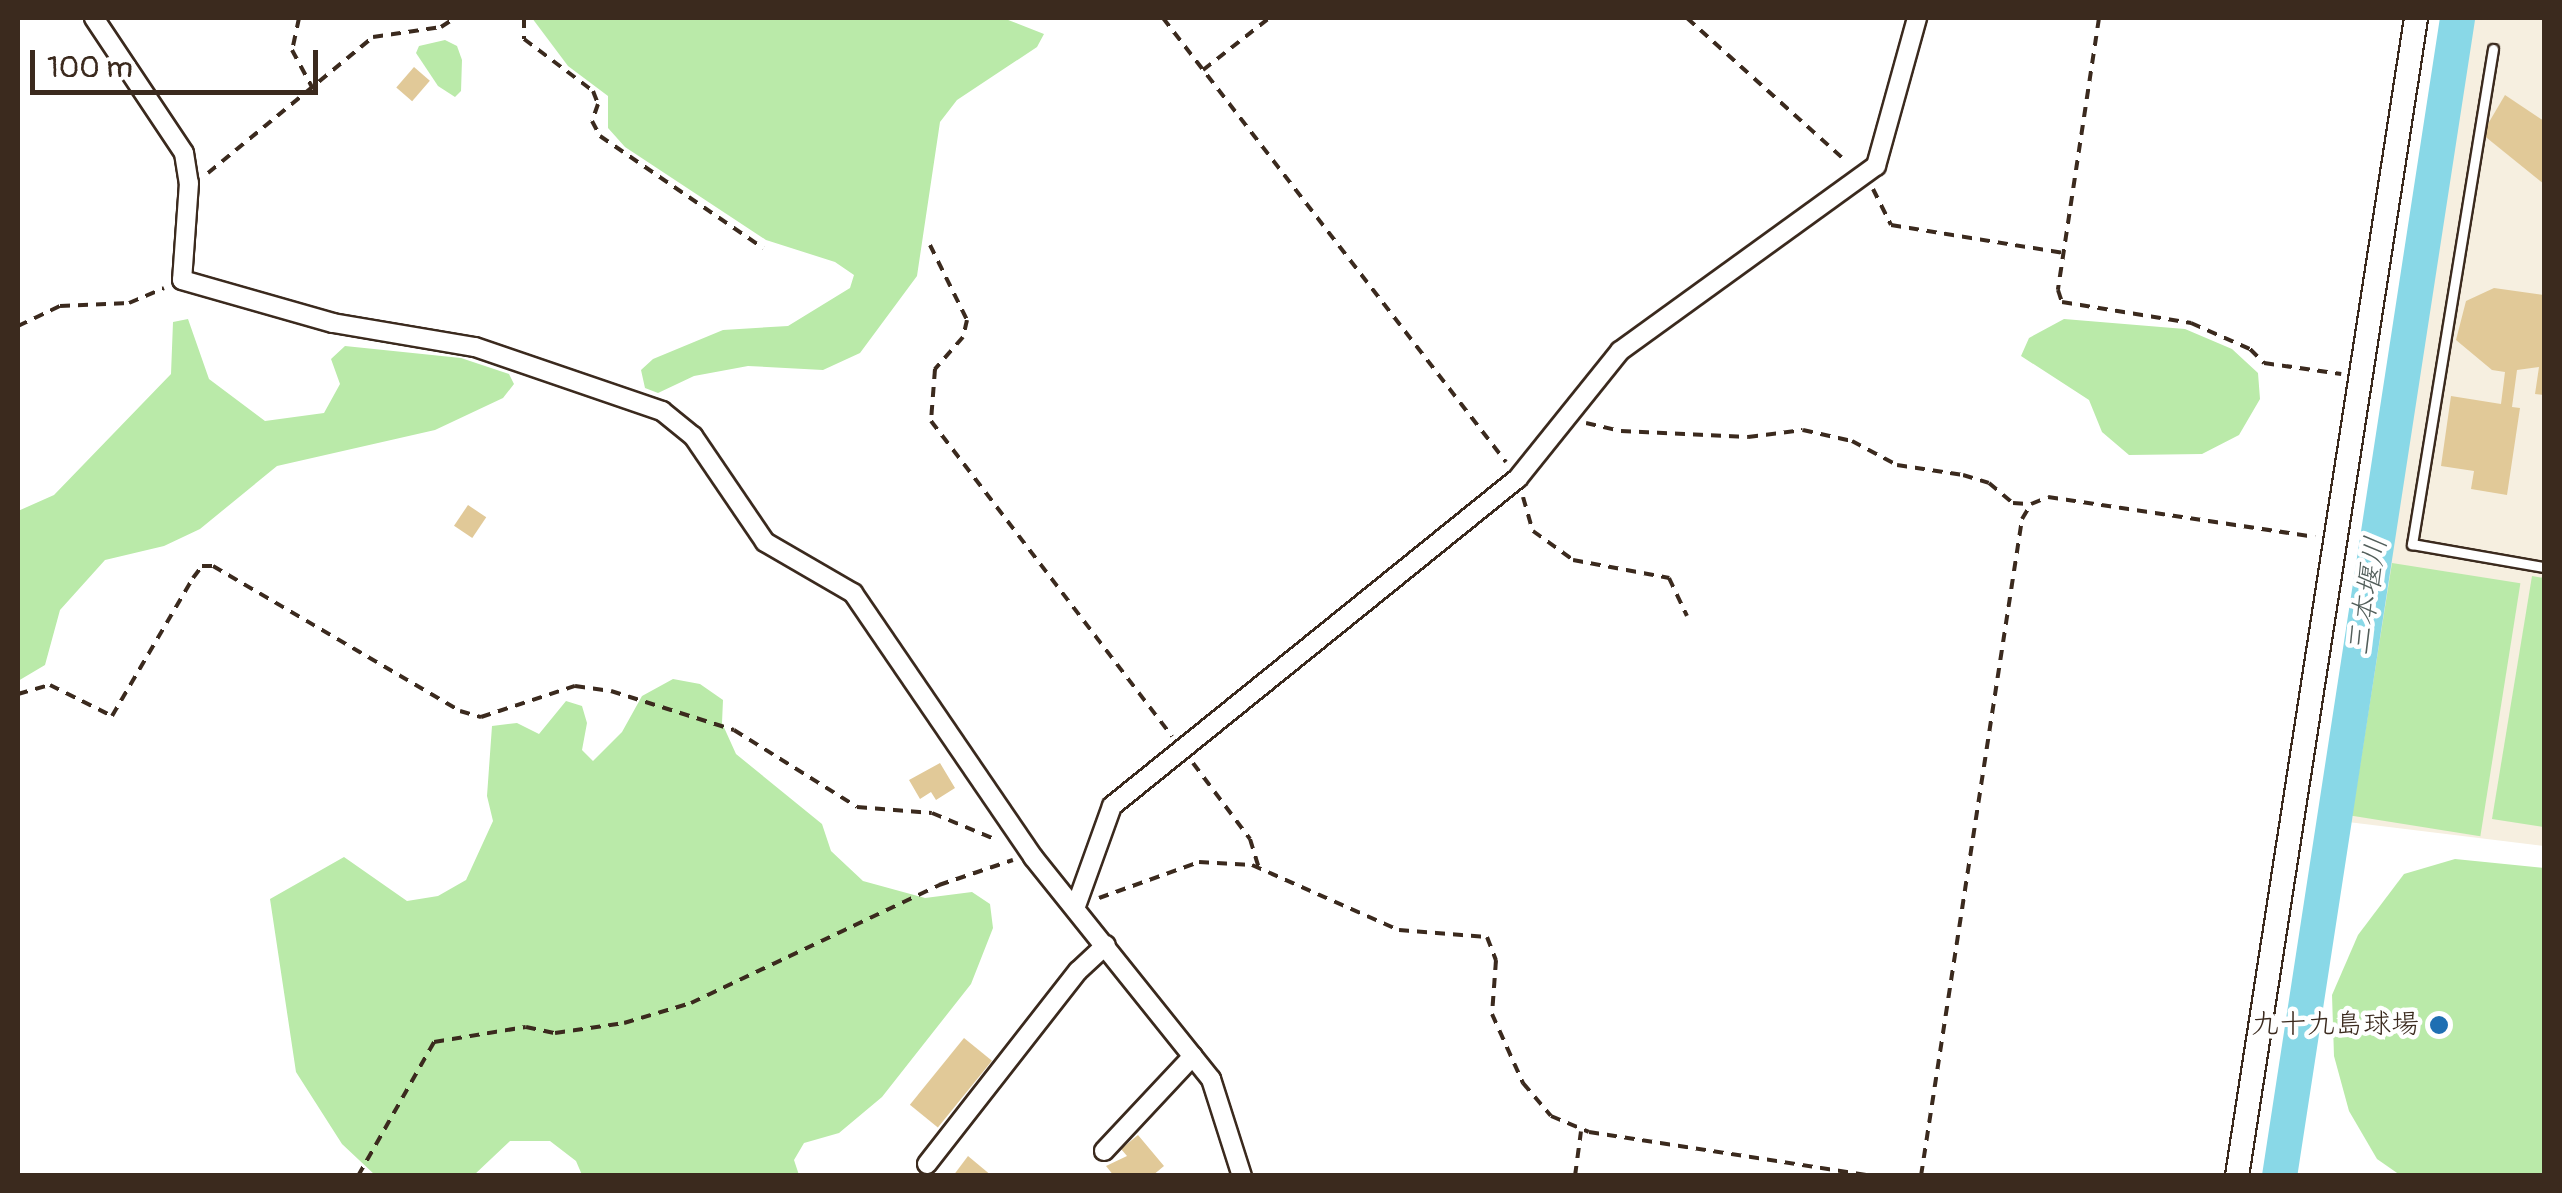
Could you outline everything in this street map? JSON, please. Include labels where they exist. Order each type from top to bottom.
[{"type":"street","points":[[94,18],[184,153],[188,189],[182,280],[333,323],[475,348],[662,411],[693,436],[765,542],[853,593],[1033,858],[1076,906],[1211,1079],[1242,1176]]},
{"type":"street","points":[[1076,906],[1112,806],[1180,746],[1518,478],[1620,351],[1876,166],[1917,18]]},
{"type":"street","points":[[2237,1176],[2416,18]]},
{"type":"street","points":[[927,1164],[1078,971],[1106,945]]},
{"type":"street","points":[[1104,1151],[1193,1056]]},
{"type":"lane","points":[[2493,49],[2412,544],[2544,568]]},
{"type":"path","points":[[299,18],[292,50],[312,88]]},
{"type":"path","points":[[188,189],[373,38],[441,27],[455,18]]},
{"type":"path","points":[[524,18],[524,39],[593,90],[598,104],[592,120],[600,136],[764,248]]},
{"type":"path","points":[[1163,18],[1518,478],[1533,531],[1573,560],[1669,578],[1687,616]]},
{"type":"path","points":[[1203,70],[1270,18]]},
{"type":"path","points":[[1688,18],[1867,175],[1890,225],[2064,252]]},
{"type":"path","points":[[2099,18],[2064,252],[2062,302],[2191,323],[2250,349],[2264,363],[2360,376]]},
{"type":"path","points":[[930,245],[967,320],[962,337],[936,369],[931,421],[1250,839],[1260,868]]},
{"type":"path","points":[[18,326],[60,306],[128,303],[182,280]]},
{"type":"path","points":[[1567,418],[1639,432],[1748,438],[1803,430],[1852,441],[1896,465],[1963,474],[1988,483],[2013,503],[2030,504],[2048,497],[2335,540]]},
{"type":"path","points":[[1921,1176],[2022,519],[2030,504]]},
{"type":"path","points":[[18,694],[50,684],[112,716],[193,578],[202,566],[213,566],[460,711],[481,717],[575,686],[612,691],[734,730],[856,807],[932,813],[1033,858]]},
{"type":"path","points":[[358,1176],[434,1042],[526,1027],[555,1033],[624,1023],[691,1003],[972,871],[1033,858]]},
{"type":"path","points":[[1076,906],[1199,862],[1260,868],[1399,930],[1487,937],[1496,960],[1492,1014],[1524,1083],[1550,1116],[1581,1129],[1873,1176]]},
{"type":"path","points":[[1574,1176],[1581,1129]]},
{"type":"shaded area","points":[[2465,18],[2544,18],[2544,846],[2348,822]]},
{"type":"green space","points":[[532,18],[1003,18],[1044,34],[1037,47],[957,100],[940,122],[917,276],[860,353],[823,370],[748,366],[694,376],[658,393],[645,388],[641,370],[653,359],[723,330],[788,326],[850,288],[854,275],[835,262],[766,240],[625,147],[608,128],[608,96],[568,66]]},
{"type":"green space","points":[[445,40],[457,46],[462,60],[461,91],[455,97],[438,86],[416,53],[419,46]]},
{"type":"green space","points":[[188,319],[209,379],[265,421],[324,413],[340,384],[331,359],[345,346],[461,358],[509,374],[514,384],[503,398],[435,430],[277,466],[200,529],[164,546],[105,560],[60,610],[45,665],[18,681],[18,511],[54,495],[171,374],[173,322]]},
{"type":"green space","points":[[2064,319],[2185,329],[2232,349],[2258,373],[2260,399],[2239,435],[2202,454],[2129,455],[2102,432],[2089,400],[2021,356],[2029,338]]},
{"type":"green space","points":[[2392,563],[2520,583],[2480,836],[2352,816]]},
{"type":"green space","points":[[2532,576],[2544,578],[2544,827],[2492,819]]},
{"type":"green space","points":[[673,679],[700,684],[723,700],[722,723],[736,754],[822,824],[831,851],[863,881],[925,898],[972,892],[990,904],[993,928],[971,984],[882,1097],[839,1133],[804,1143],[794,1160],[799,1175],[582,1175],[576,1161],[550,1141],[510,1141],[474,1175],[375,1175],[342,1144],[296,1072],[270,899],[344,857],[407,901],[438,896],[466,880],[493,821],[487,796],[492,726],[517,723],[539,734],[566,701],[582,706],[587,723],[582,750],[593,761],[622,732],[642,696]]},
{"type":"green space","name":"九十九島球場","points":[[2455,859],[2544,868],[2544,1175],[2400,1175],[2377,1159],[2349,1111],[2334,1056],[2332,995],[2358,935],[2404,874]]},
{"type":"building","points":[[414,67],[430,81],[412,101],[396,87]]},
{"type":"building","points":[[2505,95],[2544,121],[2544,184],[2482,134]]},
{"type":"building","points":[[2494,288],[2544,295],[2544,395],[2535,394],[2539,367],[2517,370],[2512,407],[2520,408],[2507,495],[2471,489],[2474,471],[2441,466],[2451,396],[2501,404],[2505,372],[2492,370],[2456,340],[2466,301]]},
{"type":"building","points":[[468,505],[486,517],[472,538],[454,526]]},
{"type":"building","points":[[940,763],[955,788],[936,800],[931,792],[920,799],[909,780]]},
{"type":"building","points":[[964,1038],[992,1061],[938,1127],[910,1105]]},
{"type":"building","points":[[1138,1135],[1164,1166],[1152,1176],[1114,1176],[1106,1166],[1127,1156],[1121,1149]]},
{"type":"building","points":[[968,1156],[992,1176],[953,1176]]},
{"type":"waterway","name":"三本堰川","points":[[2279,1176],[2457,18]]},
{"type":"place","name":"九十九島球場","points":[[2439,1025]]}]
